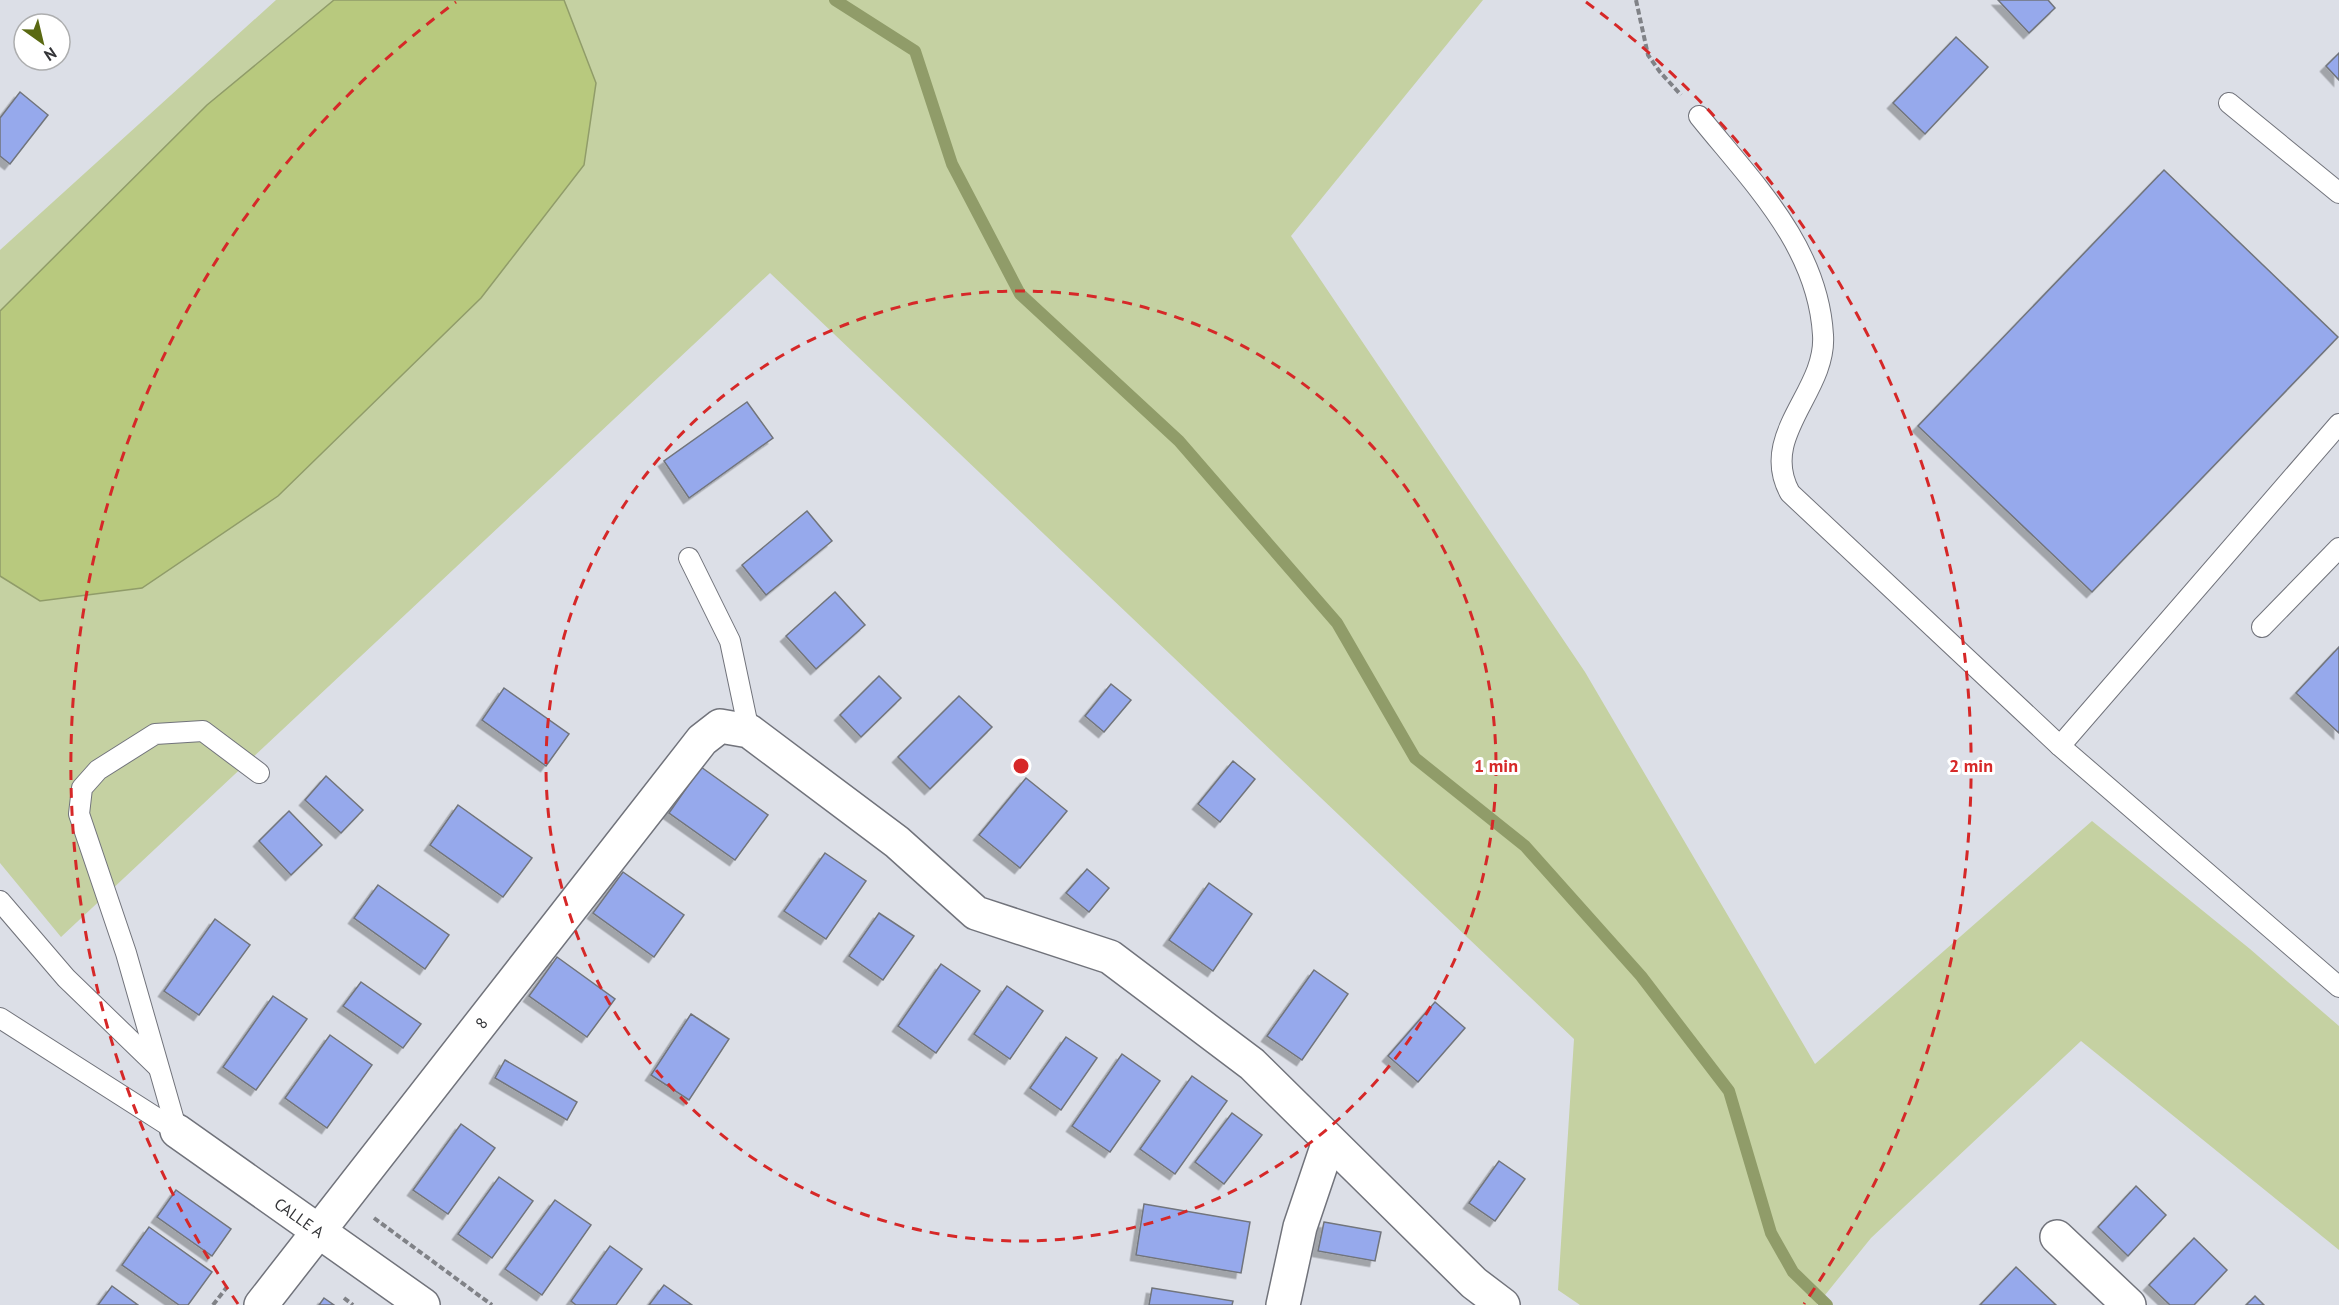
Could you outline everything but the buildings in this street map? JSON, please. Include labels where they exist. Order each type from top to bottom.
[{"type":"street","name":"8","points":[[261,1305],[702,740],[720,726],[748,731]]},
{"type":"street","points":[[748,731],[897,842],[976,913],[1110,957],[1251,1064],[1474,1283],[1503,1305]]},
{"type":"street","name":"CALLE A","points":[[177,1131],[423,1305]]},
{"type":"street","points":[[1283,1305],[1300,1227],[1329,1141]]},
{"type":"street","points":[[2057,1238],[2129,1305]]},
{"type":"lane","points":[[2229,103],[2339,193]]},
{"type":"lane","points":[[1699,116],[1792,234],[1812,277],[1824,337],[1819,363],[1782,446],[1781,472],[1790,493],[2060,746],[2339,987]]},
{"type":"lane","points":[[2060,746],[2339,424]]},
{"type":"lane","points":[[2262,627],[2339,548]]},
{"type":"lane","points":[[689,558],[730,641],[748,731]]},
{"type":"lane","points":[[177,1131],[126,953],[79,814],[82,788],[98,770],[155,734],[203,732],[259,773]]},
{"type":"lane","points":[[0,901],[66,978],[157,1066]]},
{"type":"lane","points":[[0,1018],[177,1131]]},
{"type":"path","points":[[1636,0],[1648,55],[1699,116]]},
{"type":"path","points":[[344,1196],[492,1305]]},
{"type":"path","points":[[336,1292],[353,1305]]},
{"type":"shaded area","points":[[276,0],[1483,0],[1291,236],[1585,672],[1815,1064],[2092,821],[2250,949],[2339,1026],[2339,1250],[2081,1041],[1871,1238],[1817,1305],[1580,1305],[1558,1290],[1574,1039],[770,273],[61,937],[0,863],[0,250]]},
{"type":"shaded area","points":[[334,0],[564,0],[596,83],[584,165],[481,298],[278,496],[142,588],[40,601],[0,576],[0,311],[207,105]]},
{"type":"waterway","points":[[835,0],[915,51],[952,164],[1020,294],[1179,441],[1337,623],[1415,758],[1525,846],[1641,976],[1729,1091],[1771,1233],[1793,1272],[1827,1305]]}]
